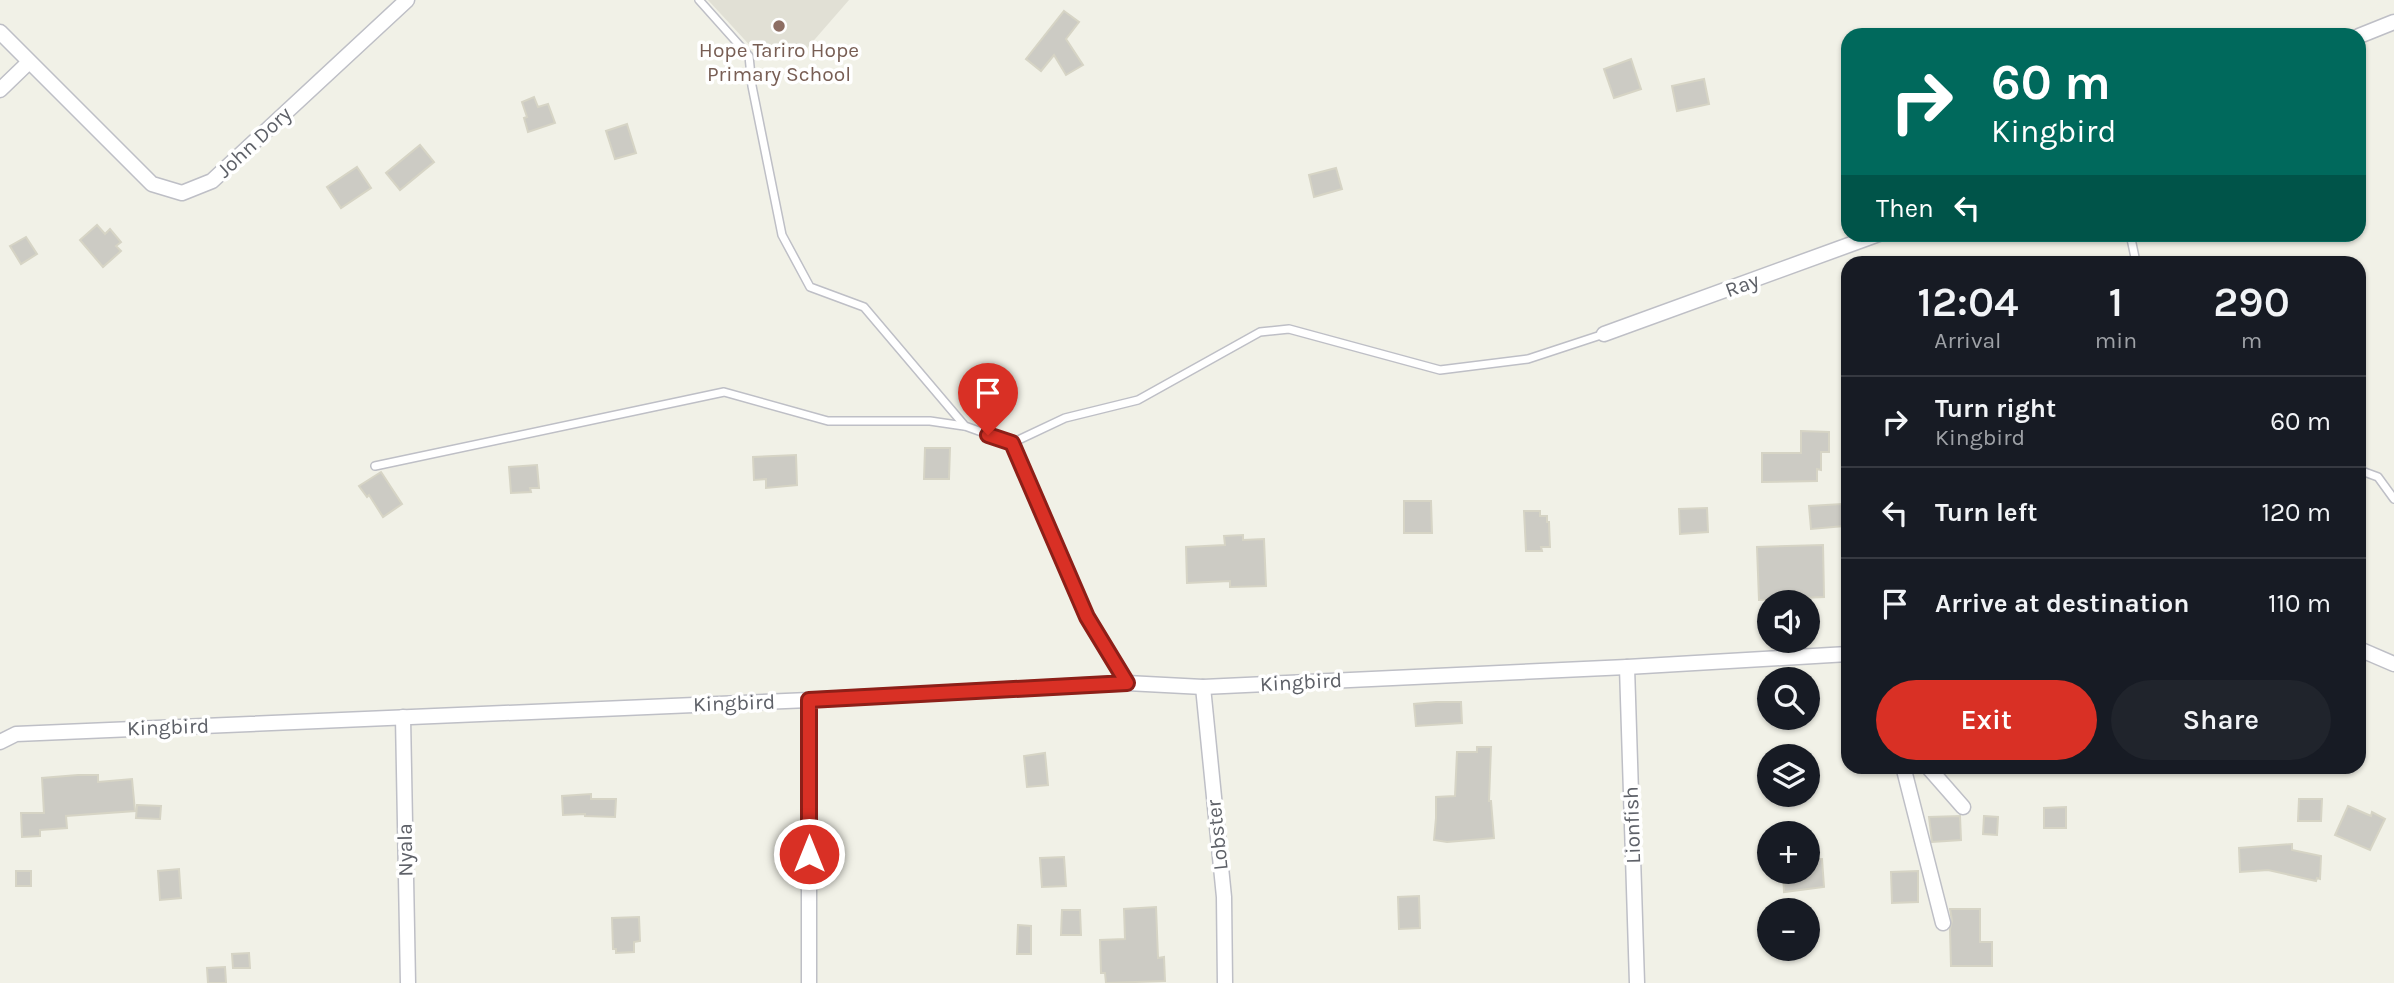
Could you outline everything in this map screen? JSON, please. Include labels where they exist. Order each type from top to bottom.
[{"type":"street","name":"John Dory","points":[[0,32],[152,184],[182,193],[212,181],[407,0]]},
{"type":"street","points":[[2366,33],[2394,22]]},
{"type":"street","points":[[0,90],[29,62]]},
{"type":"street","name":"Ray","points":[[1848,255],[1867,242]]},
{"type":"street","name":"Ray","points":[[1604,334],[1841,257]]},
{"type":"street","points":[[2366,652],[2394,664]]},
{"type":"street","name":"Kingbird","points":[[0,742],[16,734],[809,700],[1127,683],[1203,687],[1841,654]]},
{"type":"street","name":"Lionfish","points":[[1627,667],[1637,983]]},
{"type":"street","name":"Lobster","points":[[1203,687],[1224,897],[1225,983]]},
{"type":"street","points":[[809,700],[809,983]]},
{"type":"street","name":"Nyala","points":[[403,717],[408,983]]},
{"type":"street","points":[[1905,774],[1943,923]]},
{"type":"street","points":[[1934,774],[1963,807]]},
{"type":"lane","points":[[699,0],[749,56],[752,86],[782,235],[810,287],[864,307],[965,426]]},
{"type":"lane","points":[[375,466],[724,392],[828,421],[930,421],[965,426],[1012,443],[1065,418],[1138,400],[1260,332],[1289,329],[1440,370],[1528,359],[1604,334]]},
{"type":"lane","points":[[1012,443],[1087,617],[1127,683]]},
{"type":"lane","points":[[2366,473],[2378,477],[2394,499]]},
{"type":"shaded area","name":"Hope Tariro Hope Primary School","points":[[708,0],[849,0],[802,54],[755,51]]},
{"type":"building","points":[[1064,11],[1079,22],[1066,39],[1083,65],[1066,75],[1054,55],[1041,71],[1026,59]]},
{"type":"building","points":[[1631,59],[1641,89],[1614,98],[1604,69]]},
{"type":"building","points":[[1704,79],[1709,104],[1677,111],[1672,86]]},
{"type":"building","points":[[534,97],[538,107],[548,104],[555,123],[528,132],[522,102]]},
{"type":"building","points":[[627,124],[636,153],[615,159],[606,131]]},
{"type":"building","points":[[420,145],[434,162],[400,190],[386,173]]},
{"type":"building","points":[[357,167],[371,188],[341,208],[327,187]]},
{"type":"building","points":[[1336,168],[1342,189],[1314,197],[1309,175]]},
{"type":"building","points":[[97,225],[105,234],[110,229],[121,242],[116,246],[121,251],[103,267],[80,240]]},
{"type":"building","points":[[26,237],[37,254],[21,264],[10,246]]},
{"type":"building","points":[[1801,431],[1829,432],[1829,452],[1821,452],[1821,470],[1817,469],[1817,481],[1762,482],[1762,453],[1801,453]]},
{"type":"building","points":[[925,448],[950,448],[949,479],[924,479]]},
{"type":"building","points":[[796,455],[797,485],[766,488],[766,479],[754,480],[753,457]]},
{"type":"building","points":[[537,465],[539,488],[530,488],[531,492],[511,493],[509,467]]},
{"type":"building","points":[[381,472],[402,504],[383,517],[369,495],[367,497],[359,486]]},
{"type":"building","points":[[1404,501],[1431,501],[1432,533],[1404,533]]},
{"type":"building","points":[[1841,504],[1841,526],[1811,529],[1809,506]]},
{"type":"building","points":[[1707,508],[1708,532],[1680,534],[1679,509]]},
{"type":"building","points":[[1524,511],[1540,511],[1540,516],[1547,516],[1550,547],[1541,547],[1542,551],[1526,551]]},
{"type":"building","points":[[1243,535],[1243,540],[1264,539],[1266,586],[1230,587],[1230,581],[1187,583],[1186,547],[1225,545],[1224,536]]},
{"type":"building","points":[[1823,545],[1824,597],[1820,597],[1820,590],[1759,590],[1757,547]]},
{"type":"building","points":[[1461,702],[1462,723],[1416,726],[1414,704]]},
{"type":"building","points":[[1477,747],[1491,747],[1489,801],[1494,838],[1447,842],[1434,840],[1436,797],[1455,796],[1457,752],[1477,752]]},
{"type":"building","points":[[1045,753],[1048,785],[1027,787],[1024,756]]},
{"type":"building","points":[[98,775],[98,782],[132,779],[135,811],[66,816],[67,828],[40,830],[40,836],[22,837],[21,813],[44,813],[42,778]]},
{"type":"building","points":[[591,794],[591,799],[616,799],[615,817],[563,815],[562,796]]},
{"type":"building","points":[[2299,799],[2322,799],[2321,821],[2298,821]]},
{"type":"building","points":[[137,805],[161,806],[160,819],[136,818]]},
{"type":"building","points":[[2348,806],[2371,816],[2372,812],[2385,819],[2370,850],[2335,835]]},
{"type":"building","points":[[2066,807],[2066,828],[2044,828],[2044,808]]},
{"type":"building","points":[[1960,816],[1961,840],[1932,842],[1929,817]]},
{"type":"building","points":[[1984,816],[1998,817],[1997,835],[1983,834]]},
{"type":"building","points":[[2292,844],[2292,850],[2321,856],[2320,879],[2317,878],[2316,881],[2268,870],[2240,872],[2239,848]]},
{"type":"building","points":[[1064,857],[1066,886],[1042,887],[1040,858]]},
{"type":"building","points":[[1820,859],[1824,887],[1784,892],[1784,884],[1820,884]]},
{"type":"building","points":[[179,869],[181,898],[160,900],[158,871]]},
{"type":"building","points":[[16,871],[31,871],[31,886],[16,886]]},
{"type":"building","points":[[1918,871],[1918,902],[1892,903],[1891,872]]},
{"type":"building","points":[[1419,896],[1420,928],[1399,929],[1398,897]]},
{"type":"building","points":[[1156,907],[1158,958],[1164,957],[1165,981],[1106,983],[1105,973],[1101,973],[1100,940],[1125,939],[1124,909]]},
{"type":"building","points":[[1950,909],[1980,909],[1980,942],[1992,942],[1992,966],[1951,966]]},
{"type":"building","points":[[1062,910],[1080,910],[1081,935],[1061,935]]},
{"type":"building","points":[[639,917],[640,941],[634,942],[634,952],[616,953],[616,949],[613,949],[612,918]]},
{"type":"building","points":[[1018,925],[1031,926],[1031,954],[1017,954]]},
{"type":"building","points":[[249,953],[250,968],[233,968],[232,954]]},
{"type":"building","points":[[225,967],[226,983],[208,983],[207,968]]},
{"type":"place","name":"Hope Tariro Hope Primary School","points":[[779,26]]},
{"type":"route","points":[[809,854],[809,700],[1127,683],[1087,617],[1012,443],[988,435]]}]
